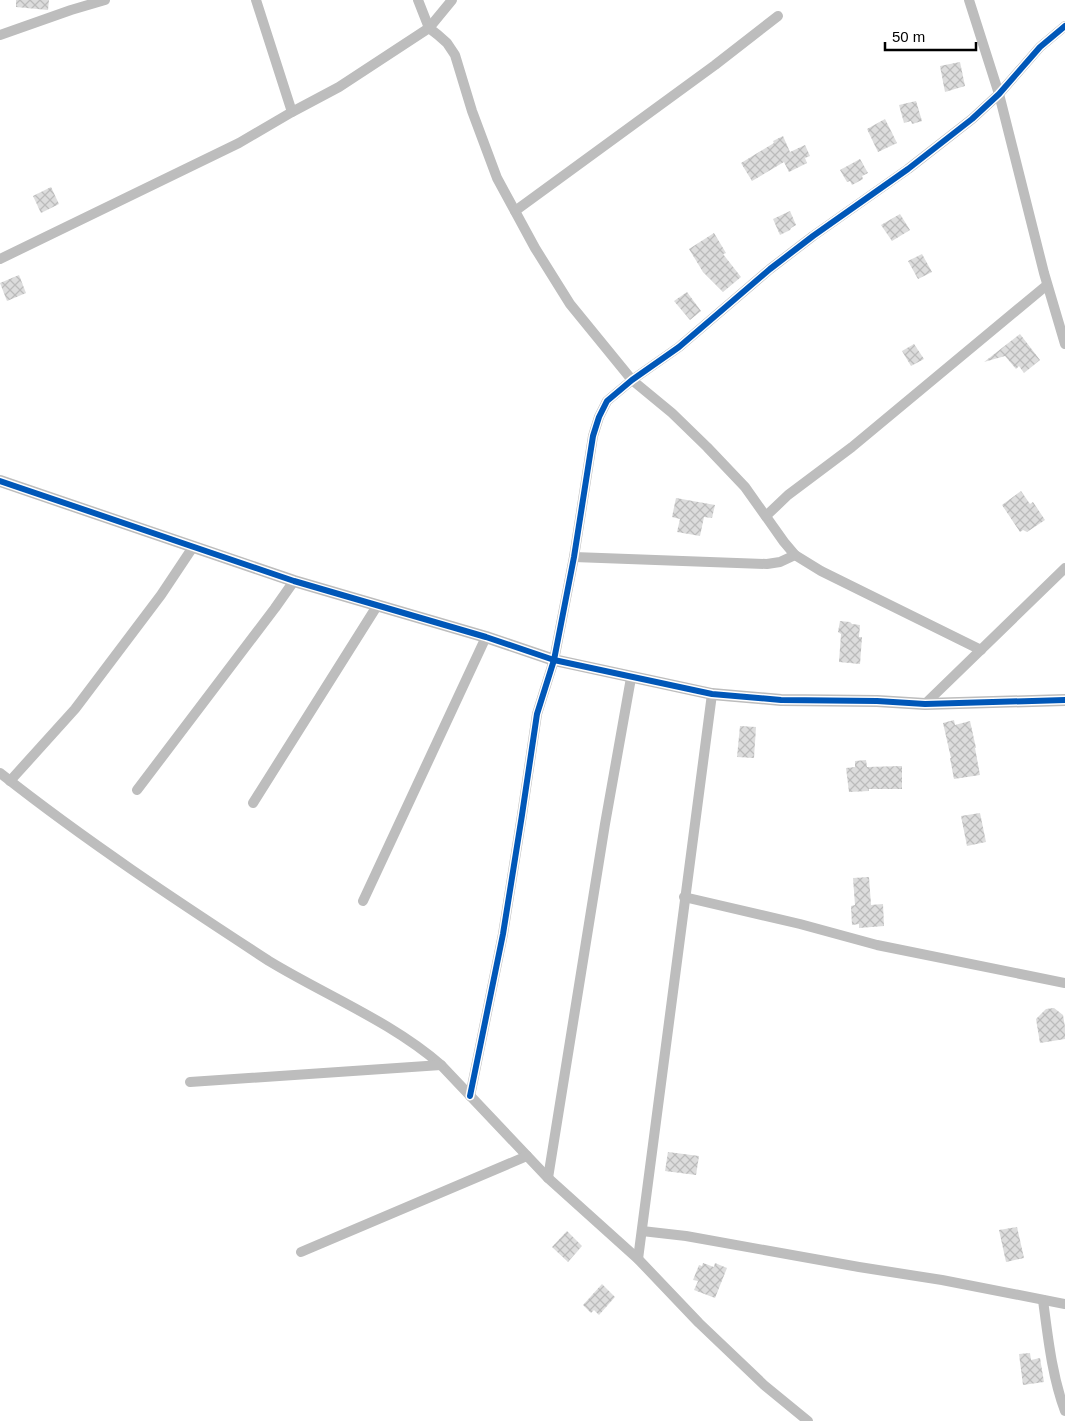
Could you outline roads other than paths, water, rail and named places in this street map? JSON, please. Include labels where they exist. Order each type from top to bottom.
[{"type":"street","points":[[0,35],[105,0]]},
{"type":"street","points":[[256,0],[292,112]]},
{"type":"street","points":[[418,0],[429,28],[447,43],[454,55],[497,178],[535,248],[570,304],[632,380],[672,413],[745,487],[795,555],[821,570],[981,650]]},
{"type":"street","points":[[0,259],[239,143],[339,87],[429,28],[452,0]]},
{"type":"street","points":[[969,0],[1000,94],[1047,285],[1065,344]]},
{"type":"street","points":[[516,211],[778,16]]},
{"type":"street","points":[[470,1096],[503,934],[537,714],[554,660],[574,557],[593,436],[607,400],[679,347],[806,242],[972,119],[1000,94],[1040,47],[1065,26]]},
{"type":"street","points":[[766,516],[788,495],[852,447],[1047,285]]},
{"type":"street","points":[[0,480],[294,581],[486,637],[554,660],[631,678],[712,694],[781,700],[877,701],[925,704],[1065,700]]},
{"type":"street","points":[[10,781],[75,709],[160,596],[193,547]]},
{"type":"street","points":[[574,557],[766,564],[780,562],[795,555]]},
{"type":"street","points":[[925,704],[1065,568]]},
{"type":"street","points":[[137,790],[294,581]]},
{"type":"street","points":[[253,803],[377,606]]},
{"type":"street","points":[[364,901],[486,637]]},
{"type":"street","points":[[548,1178],[605,824],[631,678]]},
{"type":"street","points":[[638,1259],[712,694]]},
{"type":"street","points":[[0,774],[80,834],[269,961],[425,1051],[441,1065],[548,1178],[638,1259],[699,1323],[764,1385],[808,1421]]},
{"type":"street","points":[[684,898],[800,924],[877,945],[1065,983]]},
{"type":"street","points":[[190,1082],[441,1065]]},
{"type":"street","points":[[301,1252],[527,1156]]},
{"type":"street","points":[[642,1231],[686,1236],[942,1280],[1065,1304]]},
{"type":"street","points":[[1043,1300],[1056,1384],[1065,1411]]}]
